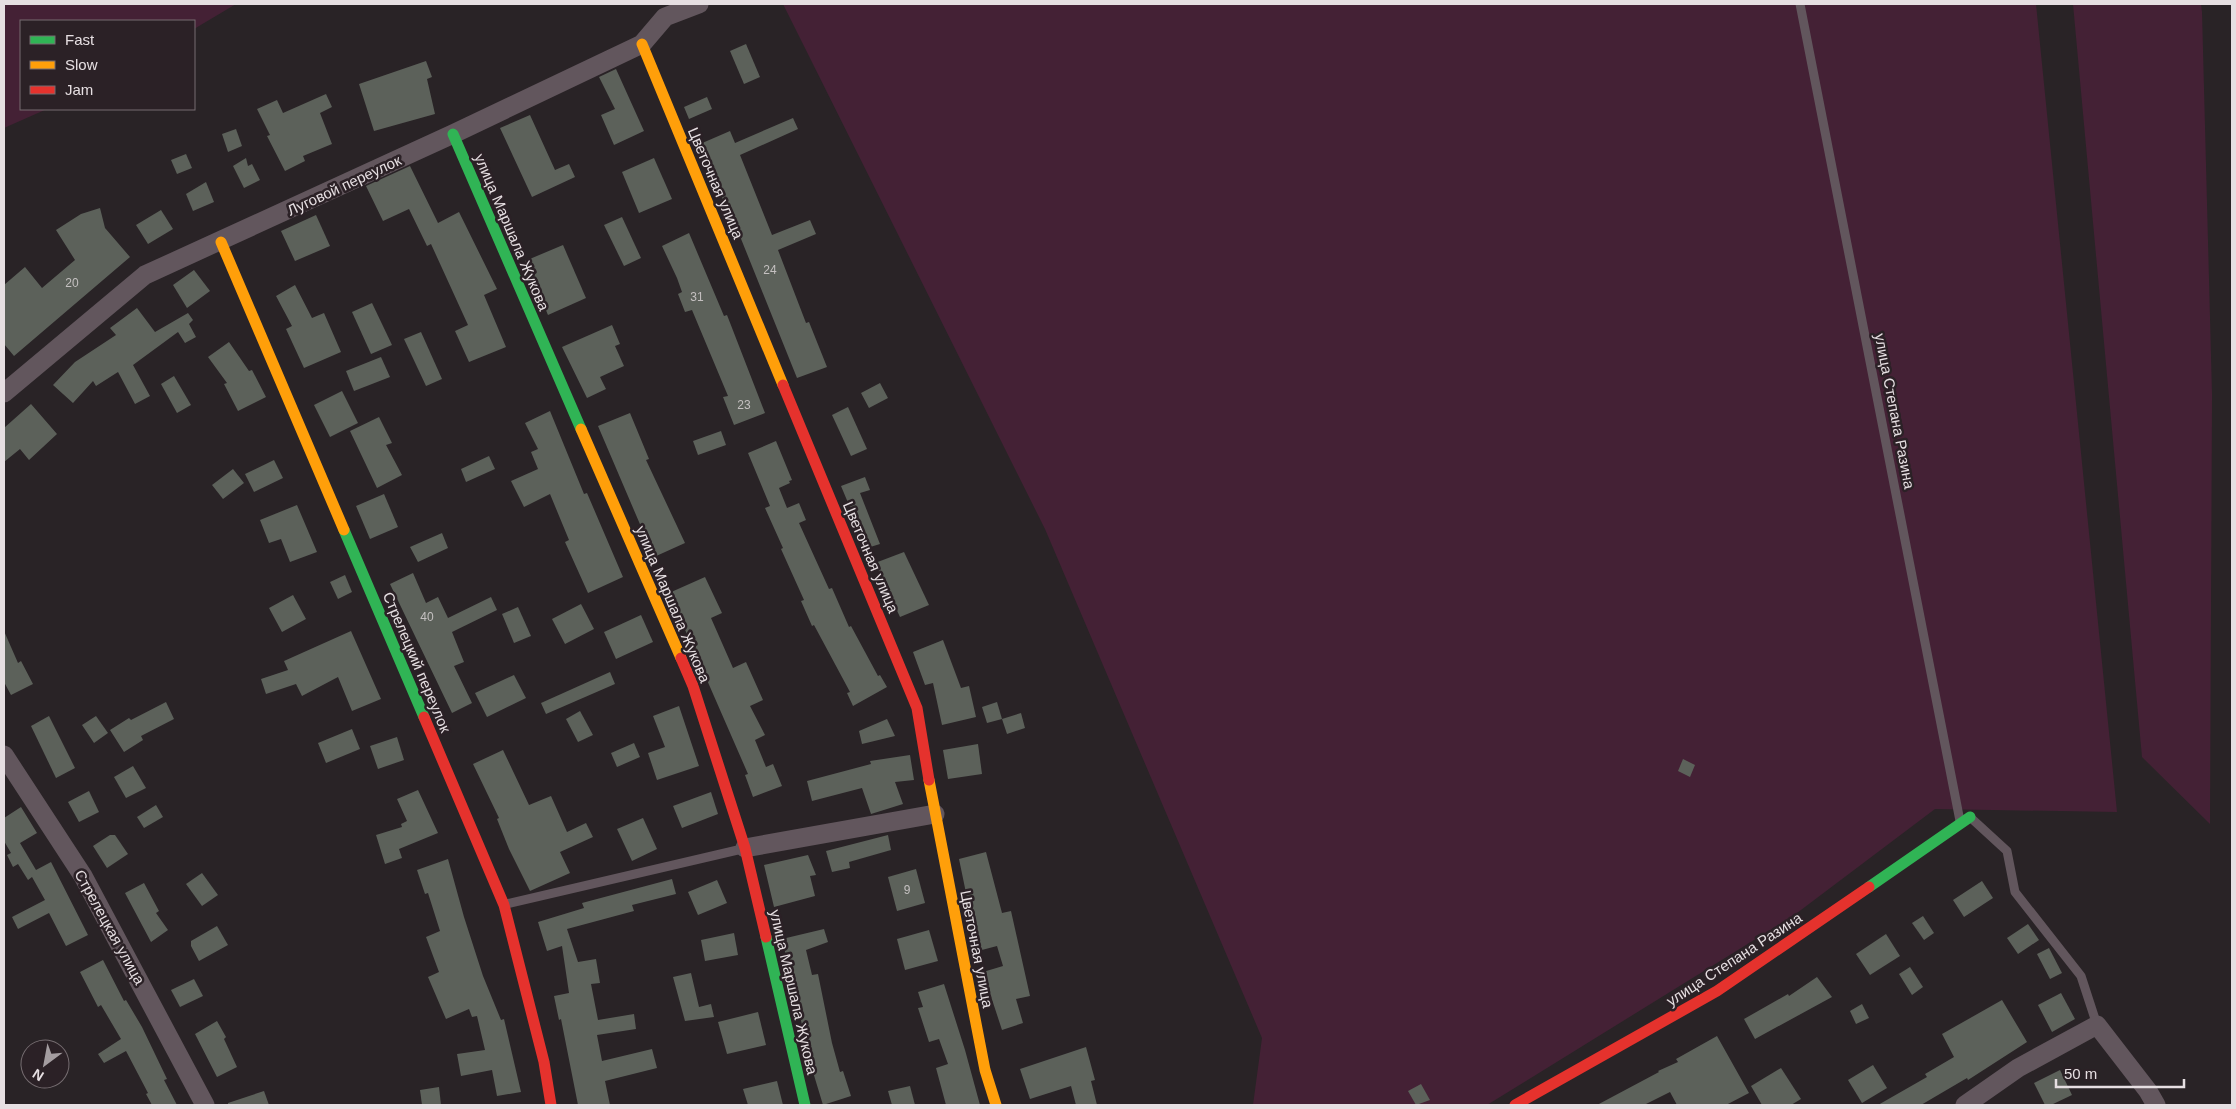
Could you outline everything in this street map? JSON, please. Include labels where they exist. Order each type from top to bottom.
[{"type":"street","name":"Луговой переулок","points":[[4,393],[145,275],[221,242],[642,44],[665,17],[699,4]]},
{"type":"street","name":"Цветочная улица","points":[[642,44],[918,708],[935,814],[986,1070],[996,1105]]},
{"type":"street","name":"улица Маршала Жукова","points":[[453,134],[692,686],[745,848],[805,1105]]},
{"type":"street","name":"Стрелецкий переулок","points":[[221,242],[504,905],[544,1062],[551,1105]]},
{"type":"street","name":"Стрелецкая улица","points":[[4,755],[83,876],[205,1105]]},
{"type":"street","points":[[745,848],[935,814]]},
{"type":"street","name":"улица Степана Разина","points":[[1515,1105],[1717,991],[1965,820]]},
{"type":"street","points":[[1965,1105],[2018,1068],[2097,1026],[2148,1091],[2156,1105]]},
{"type":"lane","name":"улица Степана Разина","points":[[1800,4],[1965,820]]},
{"type":"lane","points":[[1965,820],[2007,851],[2015,892],[2081,976],[2097,1026]]},
{"type":"lane","points":[[504,905],[745,848]]},
{"type":"shaded area","points":[[4,4],[236,4],[195,28],[195,20],[20,20],[20,110],[45,110],[4,128]]},
{"type":"shaded area","points":[[783,4],[2036,4],[2117,812],[1935,809],[1793,916],[1487,1105],[1253,1105],[1262,1038],[1045,529]]},
{"type":"shaded area","points":[[2073,4],[2201,4],[2212,394],[2210,824],[2142,757]]},
{"type":"building","points":[[746,44],[760,77],[744,84],[730,51]]},
{"type":"building","points":[[426,61],[432,77],[427,79],[435,114],[374,131],[359,84]]},
{"type":"building","points":[[616,69],[644,131],[614,145],[601,115],[615,109],[599,77]]},
{"type":"building","points":[[326,94],[332,107],[320,113],[332,144],[303,156],[305,161],[285,171],[267,136],[270,135],[257,109],[277,100],[283,113]]},
{"type":"building","points":[[707,97],[712,109],[689,119],[684,107]]},
{"type":"building","points":[[530,115],[555,170],[569,164],[575,177],[532,197],[500,128]]},
{"type":"building","points":[[793,118],[798,129],[740,155],[772,235],[810,220],[816,234],[778,250],[806,323],[809,322],[827,367],[797,378],[725,199],[723,200],[700,144],[730,131],[735,143]]},
{"type":"building","points":[[236,129],[242,146],[228,152],[222,134]]},
{"type":"building","points":[[186,154],[192,168],[177,174],[171,160]]},
{"type":"building","points":[[246,158],[248,166],[252,164],[260,180],[244,188],[233,166]]},
{"type":"building","points":[[654,158],[672,199],[639,213],[622,172]]},
{"type":"building","points":[[410,166],[438,223],[459,212],[497,289],[484,295],[506,347],[469,362],[455,331],[468,325],[431,244],[427,246],[409,209],[383,221],[366,186]]},
{"type":"building","points":[[206,182],[214,202],[193,211],[186,194]]},
{"type":"building","points":[[100,208],[105,228],[130,257],[14,356],[4,344],[4,285],[25,267],[42,288],[75,260],[56,230],[81,214]]},
{"type":"building","points":[[161,210],[173,229],[148,244],[136,225]]},
{"type":"building","points":[[316,215],[330,246],[295,261],[281,231]]},
{"type":"building","points":[[622,217],[641,258],[624,266],[604,225]]},
{"type":"building","points":[[689,233],[724,316],[727,315],[765,413],[734,425],[723,397],[728,396],[692,310],[685,312],[678,294],[682,292],[662,246]]},
{"type":"building","points":[[563,245],[586,298],[548,315],[525,261]]},
{"type":"building","points":[[194,270],[210,291],[187,308],[173,285]]},
{"type":"building","points":[[295,285],[312,318],[324,313],[341,352],[304,368],[286,329],[292,326],[276,296]]},
{"type":"building","points":[[372,303],[392,345],[371,354],[352,312]]},
{"type":"building","points":[[137,308],[155,332],[188,313],[193,320],[189,324],[196,337],[185,343],[178,332],[133,365],[150,396],[135,404],[118,372],[96,386],[93,381],[73,403],[53,385],[75,362],[116,335],[110,328]]},
{"type":"building","points":[[612,325],[620,344],[615,346],[624,366],[600,377],[606,389],[587,398],[562,347]]},
{"type":"building","points":[[421,332],[442,379],[426,386],[404,339]]},
{"type":"building","points":[[229,342],[249,371],[252,370],[266,397],[238,411],[224,384],[227,383],[208,357]]},
{"type":"building","points":[[381,357],[390,377],[354,391],[346,371]]},
{"type":"building","points":[[174,376],[191,405],[177,413],[161,384]]},
{"type":"building","points":[[880,383],[888,398],[869,408],[861,393]]},
{"type":"building","points":[[342,391],[358,423],[330,437],[314,405]]},
{"type":"building","points":[[31,404],[57,434],[29,460],[20,449],[4,462],[4,428]]},
{"type":"building","points":[[848,407],[867,449],[851,456],[832,415]]},
{"type":"building","points":[[550,411],[584,494],[587,493],[623,577],[588,593],[565,542],[569,540],[550,494],[524,507],[511,481],[538,469],[531,452],[538,449],[525,423]]},
{"type":"building","points":[[630,413],[649,459],[646,460],[685,543],[654,557],[598,426]]},
{"type":"building","points":[[379,417],[392,443],[386,445],[402,475],[377,488],[350,431]]},
{"type":"building","points":[[721,431],[726,445],[698,455],[693,441]]},
{"type":"building","points":[[776,441],[792,480],[789,481],[790,483],[779,488],[787,508],[799,503],[806,520],[799,523],[829,589],[832,588],[849,627],[851,626],[878,676],[880,675],[887,687],[853,706],[847,693],[850,692],[814,625],[812,626],[801,601],[804,600],[765,508],[770,506],[748,453]]},
{"type":"building","points":[[489,456],[495,469],[466,482],[461,469]]},
{"type":"building","points":[[274,460],[283,478],[254,492],[245,474]]},
{"type":"building","points":[[233,469],[244,483],[223,499],[212,485]]},
{"type":"building","points":[[865,477],[870,490],[860,493],[880,544],[867,548],[841,486]]},
{"type":"building","points":[[384,494],[398,527],[370,539],[356,506]]},
{"type":"building","points":[[297,505],[317,552],[290,562],[281,539],[269,543],[260,520]]},
{"type":"building","points":[[442,533],[448,548],[418,562],[410,547]]},
{"type":"building","points":[[904,552],[929,605],[900,617],[875,563]]},
{"type":"building","points":[[413,573],[426,603],[438,597],[448,618],[491,597],[497,610],[452,632],[464,662],[454,666],[472,703],[452,713],[390,584]]},
{"type":"building","points":[[345,575],[352,592],[338,599],[330,582]]},
{"type":"building","points":[[705,577],[722,613],[711,618],[733,668],[746,662],[763,700],[750,706],[765,735],[755,740],[766,767],[773,764],[782,786],[753,797],[745,775],[748,774],[669,593]]},
{"type":"building","points":[[293,595],[306,619],[282,632],[269,608]]},
{"type":"building","points":[[581,604],[594,629],[565,644],[552,619]]},
{"type":"building","points":[[518,607],[531,636],[514,643],[502,614]]},
{"type":"building","points":[[641,615],[653,642],[616,659],[604,632]]},
{"type":"building","points":[[4,631],[18,663],[21,661],[33,684],[11,695],[4,682]]},
{"type":"building","points":[[351,631],[381,699],[352,711],[338,677],[302,696],[296,684],[266,694],[261,679],[288,670],[284,661]]},
{"type":"building","points":[[943,640],[961,688],[969,686],[976,717],[942,725],[933,683],[925,685],[913,652]]},
{"type":"building","points":[[610,672],[615,684],[546,714],[541,703]]},
{"type":"building","points":[[514,675],[526,698],[487,717],[475,693]]},
{"type":"building","points":[[166,702],[174,719],[141,736],[143,740],[124,752],[110,730],[129,718],[131,720]]},
{"type":"building","points":[[997,702],[1002,719],[987,723],[982,707]]},
{"type":"building","points":[[679,706],[699,766],[657,780],[648,753],[665,747],[653,716]]},
{"type":"building","points":[[580,711],[593,735],[578,742],[566,719]]},
{"type":"building","points":[[1021,713],[1025,728],[1007,734],[1002,719]]},
{"type":"building","points":[[49,716],[75,768],[56,778],[31,726]]},
{"type":"building","points":[[96,716],[108,733],[94,743],[82,725]]},
{"type":"building","points":[[887,719],[895,736],[862,744],[859,731]]},
{"type":"building","points":[[352,729],[360,749],[326,763],[318,743]]},
{"type":"building","points":[[397,737],[404,760],[378,769],[370,746]]},
{"type":"building","points":[[634,743],[640,757],[617,767],[611,753]]},
{"type":"building","points":[[978,744],[982,774],[948,779],[943,750]]},
{"type":"building","points":[[503,750],[529,805],[551,796],[567,832],[586,823],[593,837],[560,852],[570,873],[530,891],[509,849],[497,819],[499,818],[473,764]]},
{"type":"building","points":[[910,755],[914,780],[895,782],[903,804],[871,814],[862,788],[812,801],[807,781],[871,764],[870,761]]},
{"type":"building","points":[[1683,759],[1695,765],[1690,777],[1678,771]]},
{"type":"building","points":[[133,766],[146,788],[126,798],[114,777]]},
{"type":"building","points":[[418,790],[438,833],[399,849],[402,858],[385,864],[376,835],[402,827],[401,824],[407,821],[397,799]]},
{"type":"building","points":[[89,791],[99,812],[79,822],[68,802]]},
{"type":"building","points":[[711,792],[718,814],[682,828],[673,806]]},
{"type":"building","points":[[156,805],[163,817],[144,828],[137,817]]},
{"type":"building","points":[[21,807],[37,833],[20,843],[36,870],[51,862],[88,935],[66,946],[49,913],[18,929],[12,917],[45,900],[32,877],[28,880],[18,864],[13,867],[7,855],[11,853],[4,841],[4,818]]},
{"type":"building","points":[[643,818],[657,849],[632,861],[617,829]]},
{"type":"building","points":[[110,835],[115,835],[128,854],[107,868],[93,846]]},
{"type":"building","points":[[888,835],[891,850],[849,862],[850,868],[832,872],[826,851]]},
{"type":"building","points":[[986,852],[1002,913],[1011,911],[1030,996],[1016,999],[1023,1023],[1002,1030],[983,972],[1003,966],[997,946],[978,951],[959,859]]},
{"type":"building","points":[[808,855],[816,875],[810,876],[815,896],[774,907],[764,865]]},
{"type":"building","points":[[448,859],[483,976],[501,1020],[504,1019],[521,1092],[497,1096],[492,1070],[461,1076],[457,1054],[485,1050],[477,1016],[472,1017],[469,1009],[446,1019],[428,977],[439,972],[426,937],[440,931],[428,893],[425,894],[417,870]]},
{"type":"building","points":[[916,869],[925,903],[897,911],[888,877]]},
{"type":"building","points":[[202,873],[218,895],[202,906],[186,884]]},
{"type":"building","points":[[672,879],[676,894],[632,905],[634,911],[567,929],[578,962],[596,959],[600,983],[591,984],[598,1020],[634,1014],[636,1029],[597,1035],[602,1061],[652,1049],[657,1068],[605,1081],[610,1105],[578,1105],[561,1019],[559,1020],[554,996],[569,993],[562,946],[547,951],[538,922],[584,908],[582,903]]},
{"type":"building","points":[[717,880],[727,903],[698,915],[688,892]]},
{"type":"building","points":[[1982,881],[1993,898],[1964,917],[1953,900]]},
{"type":"building","points":[[144,883],[159,911],[156,913],[168,930],[151,942],[125,893]]},
{"type":"building","points":[[1923,916],[1934,933],[1924,940],[1912,923]]},
{"type":"building","points":[[2028,924],[2039,940],[2018,954],[2007,938]]},
{"type":"building","points":[[217,926],[228,945],[199,961],[191,946],[191,941]]},
{"type":"building","points":[[824,929],[828,942],[806,950],[812,975],[818,974],[832,1043],[840,1072],[843,1071],[851,1096],[823,1105],[813,1072],[782,939]]},
{"type":"building","points":[[929,930],[938,961],[905,970],[897,939]]},
{"type":"building","points":[[734,933],[738,955],[705,961],[701,940]]},
{"type":"building","points":[[1886,934],[1900,956],[1870,975],[1856,954]]},
{"type":"building","points":[[2049,948],[2062,973],[2050,979],[2037,954]]},
{"type":"building","points":[[103,960],[124,1001],[126,1000],[142,1027],[167,1079],[164,1080],[177,1105],[152,1105],[146,1094],[148,1093],[126,1051],[104,1063],[98,1054],[121,1039],[101,1005],[98,1007],[80,972]]},
{"type":"building","points":[[1910,967],[1923,987],[1912,995],[1899,974]]},
{"type":"building","points":[[691,973],[699,1007],[711,1004],[714,1017],[685,1021],[673,977]]},
{"type":"building","points":[[1817,977],[1832,997],[1755,1039],[1744,1019],[1788,994],[1789,996]]},
{"type":"building","points":[[194,979],[203,996],[180,1007],[171,990]]},
{"type":"building","points":[[944,984],[980,1105],[946,1105],[936,1068],[948,1064],[939,1039],[929,1042],[918,1008],[923,1007],[918,992]]},
{"type":"building","points":[[2061,993],[2075,1019],[2052,1032],[2038,1005]]},
{"type":"building","points":[[2002,1000],[2027,1042],[1968,1080],[1967,1078],[1921,1105],[1878,1105],[1927,1077],[1925,1074],[1954,1057],[1942,1034]]},
{"type":"building","points":[[1862,1004],[1869,1018],[1856,1024],[1850,1011]]},
{"type":"building","points":[[758,1012],[766,1045],[727,1054],[718,1022]]},
{"type":"building","points":[[217,1021],[226,1037],[224,1039],[237,1067],[217,1077],[195,1034]]},
{"type":"building","points":[[1717,1036],[1749,1093],[1726,1105],[1677,1105],[1670,1092],[1644,1105],[1597,1105],[1678,1062],[1676,1059]]},
{"type":"building","points":[[1086,1047],[1095,1080],[1091,1081],[1097,1105],[1076,1105],[1071,1086],[1030,1099],[1020,1069]]},
{"type":"building","points":[[1873,1065],[1887,1088],[1862,1103],[1848,1080]]},
{"type":"building","points":[[1781,1068],[1801,1099],[1791,1105],[1762,1105],[1751,1086]]},
{"type":"building","points":[[2060,1070],[2072,1095],[2051,1105],[2045,1105],[2034,1083]]},
{"type":"building","points":[[777,1081],[783,1105],[748,1105],[743,1089]]},
{"type":"building","points":[[1421,1084],[1430,1100],[1416,1105],[1408,1091]]},
{"type":"building","points":[[910,1086],[915,1105],[892,1105],[888,1091]]},
{"type":"building","points":[[439,1087],[441,1105],[422,1105],[420,1090]]},
{"type":"building","points":[[264,1091],[269,1105],[228,1105],[228,1103]]},
{"type":"traffic: fast","points":[[453,134],[581,429]]},
{"type":"traffic: fast","points":[[344,530],[424,717]]},
{"type":"traffic: fast","points":[[1869,887],[1970,817]]},
{"type":"traffic: fast","points":[[766,937],[805,1105]]},
{"type":"traffic: slow","points":[[642,44],[783,385]]},
{"type":"traffic: slow","points":[[221,242],[344,530]]},
{"type":"traffic: slow","points":[[581,429],[681,658]]},
{"type":"traffic: slow","points":[[929,780],[985,1070],[996,1105]]},
{"type":"traffic: jam","points":[[783,385],[917,708],[929,780]]},
{"type":"traffic: jam","points":[[681,658],[693,686],[745,848],[766,937]]},
{"type":"traffic: jam","points":[[424,717],[504,905],[544,1062],[551,1105]]},
{"type":"traffic: jam","points":[[1515,1105],[1717,991],[1869,887]]}]
